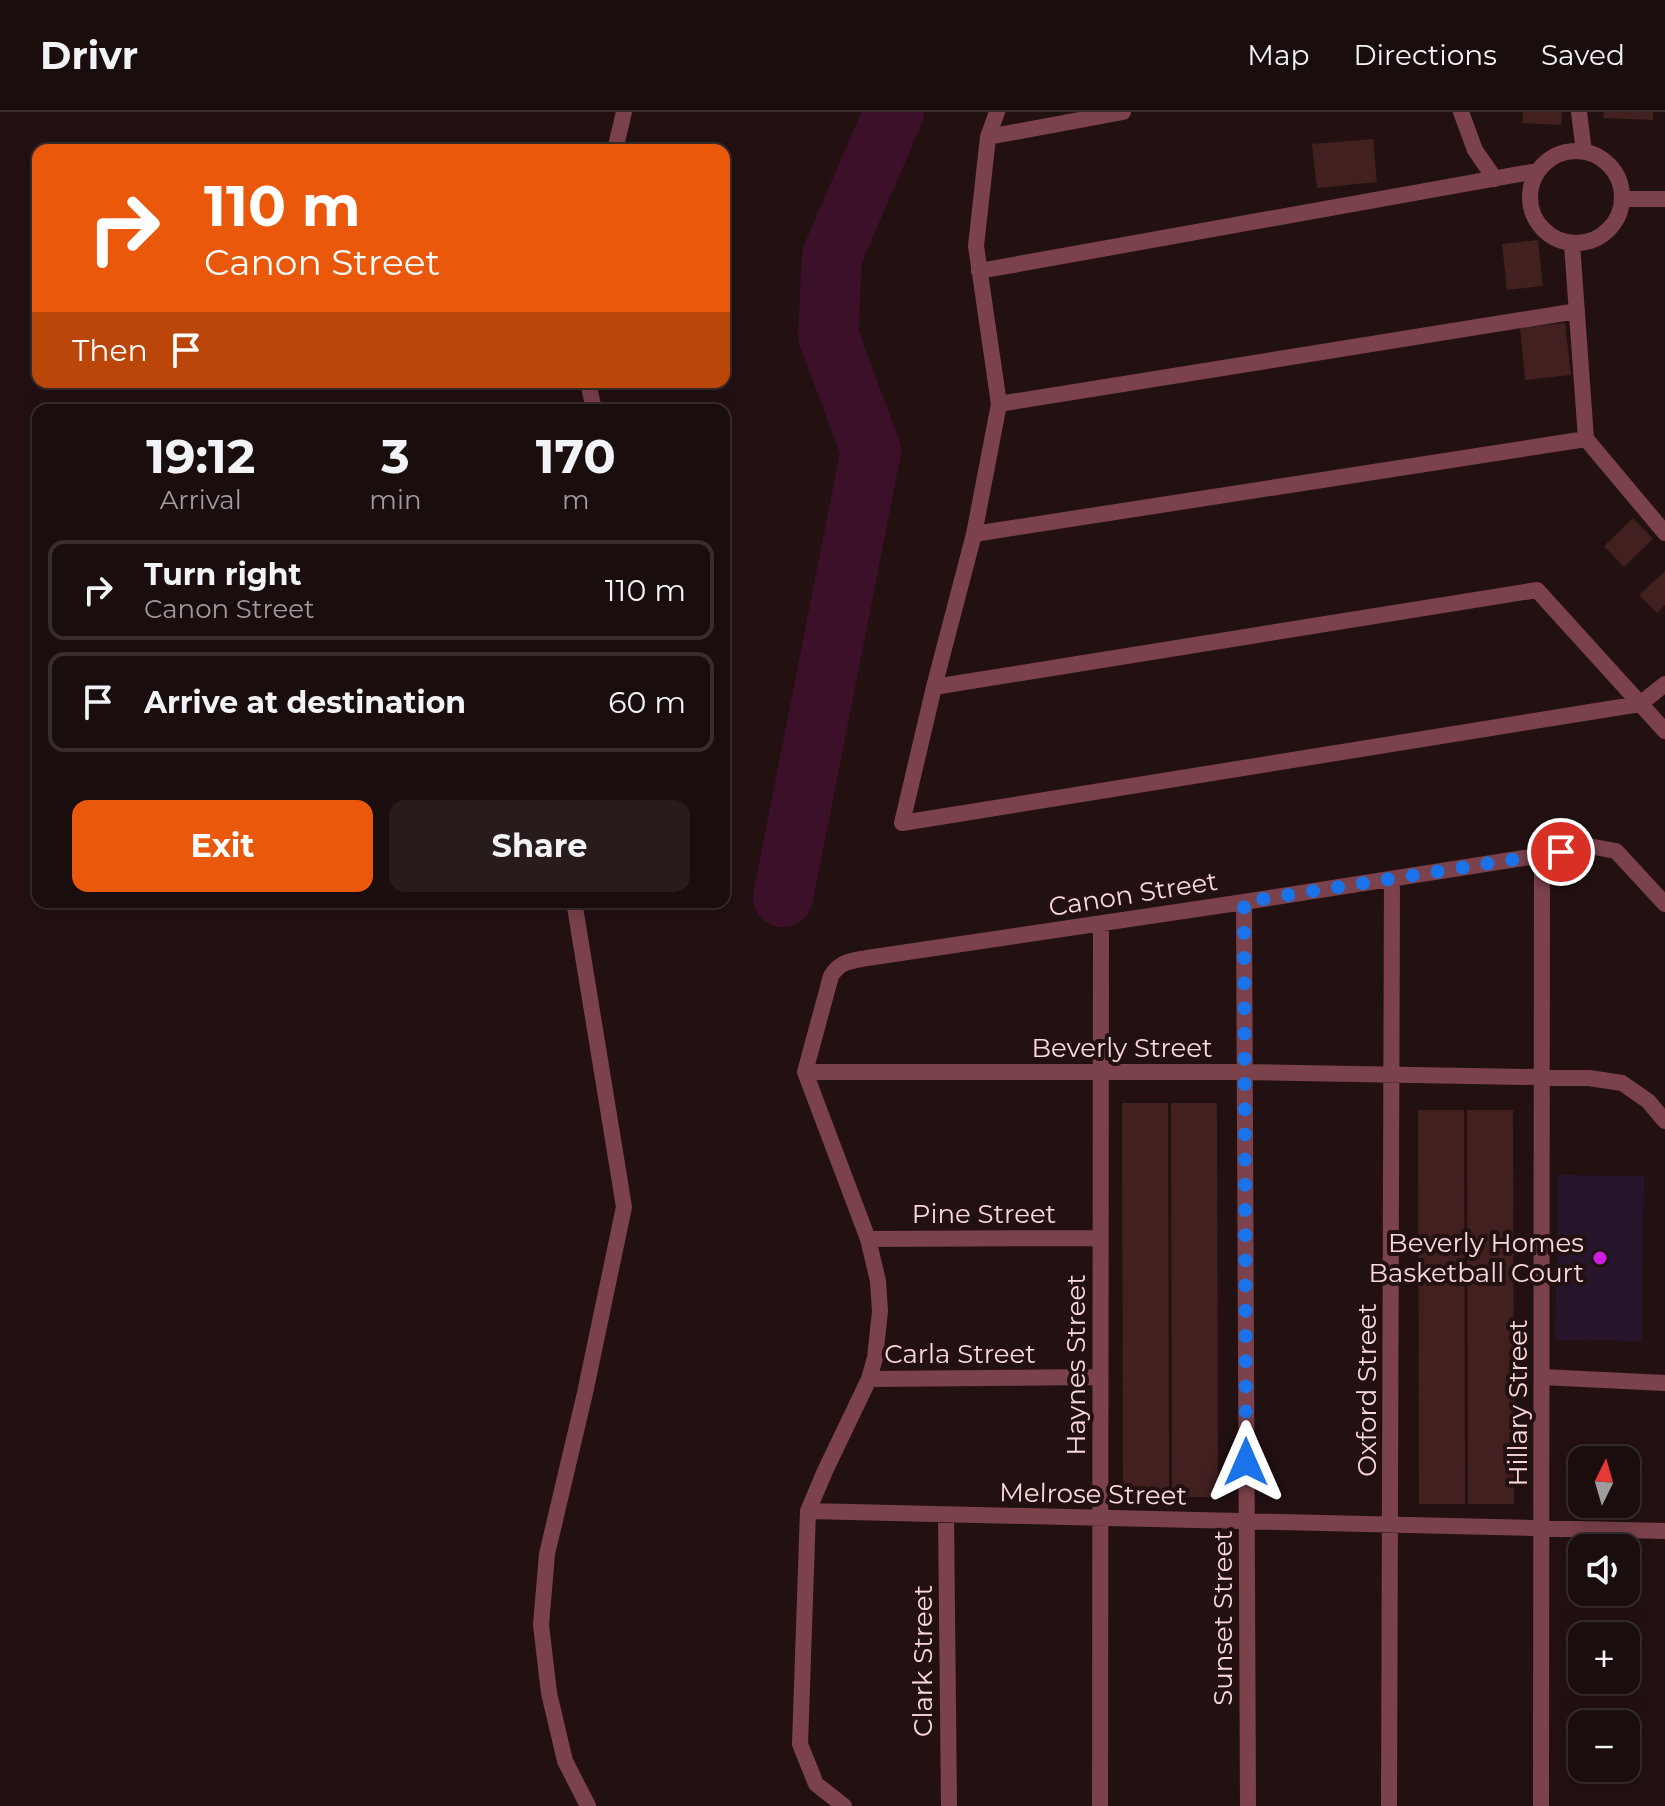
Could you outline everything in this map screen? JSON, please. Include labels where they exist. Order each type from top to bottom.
[{"type":"street","points":[[616,144],[624,112]]},
{"type":"street","points":[[997,112],[988,137],[976,246],[999,404],[974,534],[902,823],[1640,704],[1665,684]]},
{"type":"street","points":[[988,137],[1123,112]]},
{"type":"street","points":[[1461,112],[1475,150],[1495,179]]},
{"type":"street","points":[[1579,112],[1584,152]]},
{"type":"street","points":[[1584,152],[1597,155],[1607,163],[1616,174],[1623,199],[1612,227],[1587,243],[1572,244],[1556,240],[1543,231],[1533,218],[1529,202],[1530,186],[1537,171],[1557,154],[1584,152]]},
{"type":"street","points":[[979,271],[1537,171]]},
{"type":"street","points":[[1623,199],[1665,199]]},
{"type":"street","points":[[1572,244],[1586,439],[1665,533]]},
{"type":"street","points":[[999,404],[1577,311]]},
{"type":"street","points":[[974,534],[1586,439]]},
{"type":"street","points":[[934,687],[1537,590],[1665,731]]},
{"type":"street","name":"Canon Street","points":[[805,1072],[827,989],[837,967],[850,961],[1594,847],[1616,851],[1665,904]]},
{"type":"street","name":"Hillary Street","points":[[1541,1806],[1542,855]]},
{"type":"street","name":"Oxford Street","points":[[1389,1806],[1392,879]]},
{"type":"street","name":"Sunset Street","points":[[1244,902],[1248,1806]]},
{"type":"street","points":[[575,908],[624,1207],[547,1554],[541,1625],[549,1693],[565,1761],[588,1806]]},
{"type":"street","name":"Haynes Street","points":[[1100,1806],[1101,924]]},
{"type":"street","points":[[805,1072],[868,1239],[878,1281],[880,1311],[875,1358],[869,1379],[808,1511],[800,1744],[816,1784],[844,1806]]},
{"type":"street","name":"Beverly Street","points":[[805,1072],[1245,1072],[1589,1078],[1622,1083],[1648,1101],[1665,1121]]},
{"type":"street","name":"Pine Street","points":[[868,1239],[1100,1238]]},
{"type":"street","name":"Carla Street","points":[[869,1379],[1100,1377]]},
{"type":"street","points":[[1542,1377],[1665,1383]]},
{"type":"street","name":"Melrose Street","points":[[808,1511],[1665,1531]]},
{"type":"street","name":"Clark Street","points":[[946,1515],[949,1806]]},
{"type":"shaded area","name":"Beverly Homes Basketball Court","points":[[1558,1175],[1644,1176],[1642,1341],[1555,1340]]},
{"type":"building","points":[[1523,112],[1562,112],[1561,125],[1522,123]]},
{"type":"building","points":[[1604,112],[1653,112],[1653,120],[1603,118]]},
{"type":"building","points":[[1373,139],[1377,182],[1317,188],[1312,144]]},
{"type":"building","points":[[1538,240],[1543,286],[1507,290],[1502,244]]},
{"type":"building","points":[[1565,323],[1571,375],[1525,380],[1520,328]]},
{"type":"building","points":[[1633,518],[1653,539],[1624,567],[1604,546]]},
{"type":"building","points":[[1665,571],[1665,605],[1657,613],[1639,595]]},
{"type":"building","points":[[1122,1103],[1168,1103],[1169,1497],[1123,1497]]},
{"type":"building","points":[[1171,1103],[1217,1103],[1218,1497],[1172,1497]]},
{"type":"building","points":[[1418,1110],[1464,1110],[1465,1504],[1419,1504]]},
{"type":"building","points":[[1467,1110],[1513,1110],[1514,1504],[1468,1504]]},
{"type":"waterway","points":[[783,897],[871,451],[828,335],[832,256],[894,112]]},
{"type":"place","name":"Beverly Homes Basketball Court","points":[[1600,1258]]},
{"type":"route","points":[[1246,1462],[1244,902],[1561,852]]}]
